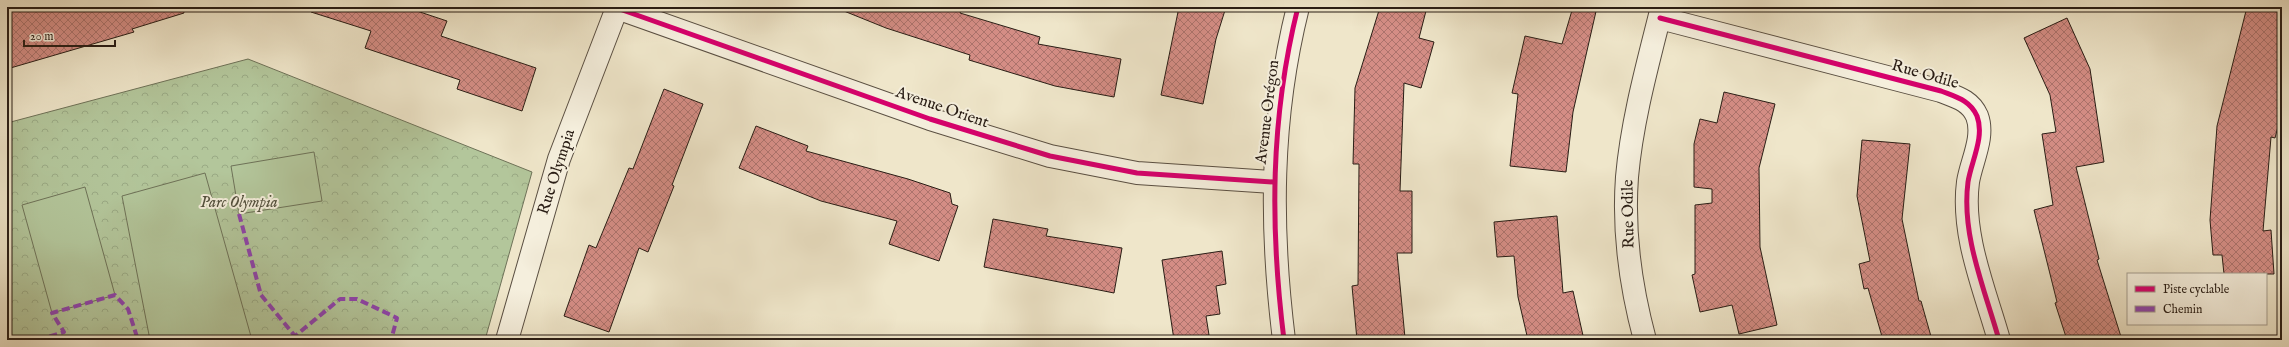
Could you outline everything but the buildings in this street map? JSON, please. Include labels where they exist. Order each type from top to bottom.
[{"type":"street","name":"Avenue Orégon","points":[[1284,340],[1276,262],[1273,182],[1284,72],[1298,7]]},
{"type":"street","name":"Avenue Orient","points":[[616,8],[930,119],[1050,156],[1138,173],[1273,182]]},
{"type":"street","name":"Rue Olympia","points":[[506,340],[559,159],[616,8]]},
{"type":"street","name":"Rue Odile","points":[[1645,340],[1637,309],[1630,268],[1627,178],[1634,122],[1661,12],[1941,91],[1966,100],[1977,117],[1979,136],[1968,182],[1967,210],[1971,242],[1999,340]]},
{"type":"green space","name":"Parc Olympia","points":[[248,59],[532,172],[485,340],[7,340],[7,123]]},
{"type":"green space","points":[[314,152],[322,201],[239,214],[231,166]]},
{"type":"green space","points":[[205,173],[252,340],[150,340],[122,196]]},
{"type":"green space","points":[[85,187],[115,295],[52,313],[22,205]]},
{"type":"marked path","points":[[239,214],[261,295],[295,336]]},
{"type":"marked path","points":[[38,340],[64,332],[52,313],[115,295],[128,309],[138,340]]},
{"type":"marked path","points":[[293,340],[295,336],[340,299],[357,299],[397,318],[391,340]]},
{"type":"cycle path","points":[[614,7],[930,119],[1050,156],[1137,173],[1273,182]]},
{"type":"cycle path","points":[[1284,340],[1276,256],[1275,173],[1282,90],[1298,7]]},
{"type":"cycle path","points":[[1660,18],[1941,91],[1957,97],[1971,106],[1977,116],[1979,132],[1977,149],[1968,182],[1968,222],[1971,242],[1981,282],[1999,340]]}]
